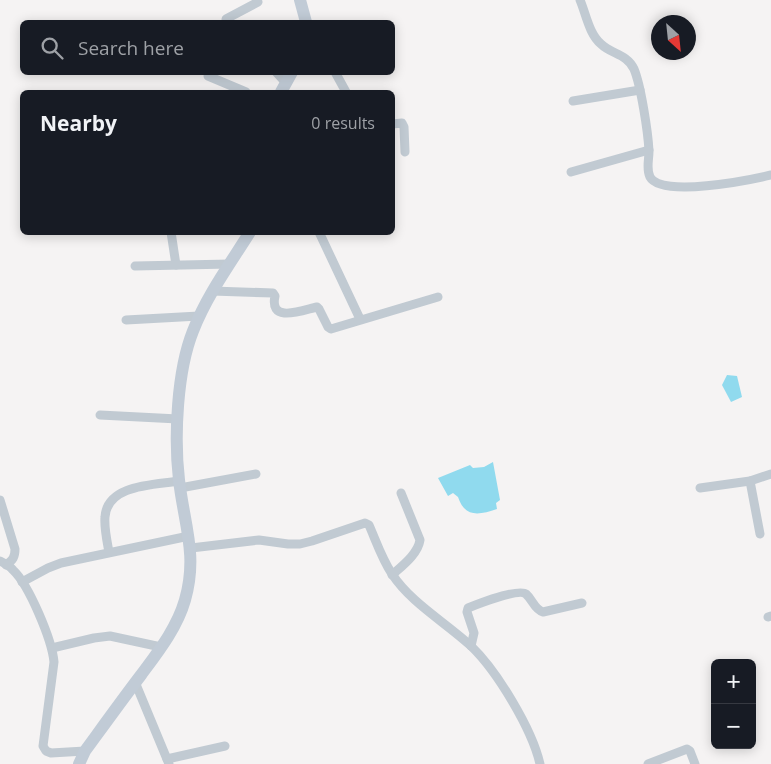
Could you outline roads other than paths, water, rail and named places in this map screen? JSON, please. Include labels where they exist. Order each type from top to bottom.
[{"type":"street","points":[[300,0],[305,20]]},
{"type":"street","points":[[580,0],[594,38],[602,46],[626,58],[634,70],[640,90],[649,150],[648,171],[650,179],[662,186],[675,187],[729,183],[771,175]]},
{"type":"street","points":[[226,20],[230,15],[258,2]]},
{"type":"street","points":[[337,75],[345,90]]},
{"type":"street","points":[[208,76],[241,90]]},
{"type":"street","points":[[573,101],[640,90]]},
{"type":"street","points":[[395,124],[402,123],[404,127],[405,152]]},
{"type":"street","points":[[571,172],[649,150]]},
{"type":"street","points":[[171,235],[176,265]]},
{"type":"street","points":[[79,764],[86,751],[161,647],[176,622],[185,600],[190,573],[190,542],[176,450],[186,353],[192,332],[212,291],[248,235]]},
{"type":"street","points":[[320,235],[360,320]]},
{"type":"street","points":[[135,266],[230,264]]},
{"type":"street","points":[[212,291],[273,293],[275,296],[273,304],[275,308],[284,312],[291,313],[317,307],[328,328],[331,329],[438,297]]},
{"type":"street","points":[[126,320],[200,316]]},
{"type":"street","points":[[100,415],[178,419]]},
{"type":"street","points":[[109,552],[104,518],[106,509],[110,501],[124,491],[256,474]]},
{"type":"street","points":[[700,488],[750,481],[771,474]]},
{"type":"street","points":[[750,481],[760,534]]},
{"type":"street","points":[[392,575],[416,552],[420,540],[402,493]]},
{"type":"street","points":[[0,500],[15,550],[15,556],[12,561],[3,563]]},
{"type":"street","points":[[22,582],[61,563],[109,552],[190,542],[259,540],[300,544],[365,523],[369,525],[392,575],[414,598],[471,646],[494,674],[510,698],[536,748],[540,764]]},
{"type":"street","points":[[3,563],[13,570],[22,582],[52,648],[54,662],[43,746],[46,751],[51,753],[86,751]]},
{"type":"street","points":[[471,646],[474,633],[466,612],[468,608],[518,592],[526,594],[538,610],[543,612],[582,603]]},
{"type":"street","points":[[52,648],[110,636],[161,647]]},
{"type":"street","points":[[135,682],[168,762],[225,746]]},
{"type":"street","points":[[648,764],[687,749],[690,751],[695,764]]},
{"type":"water","points":[[727,375],[737,376],[742,397],[731,402],[722,385]]},
{"type":"water","points":[[493,462],[500,500],[496,503],[497,509],[479,513],[469,512],[453,493],[448,496],[438,478],[470,465],[473,468],[484,467]]}]
